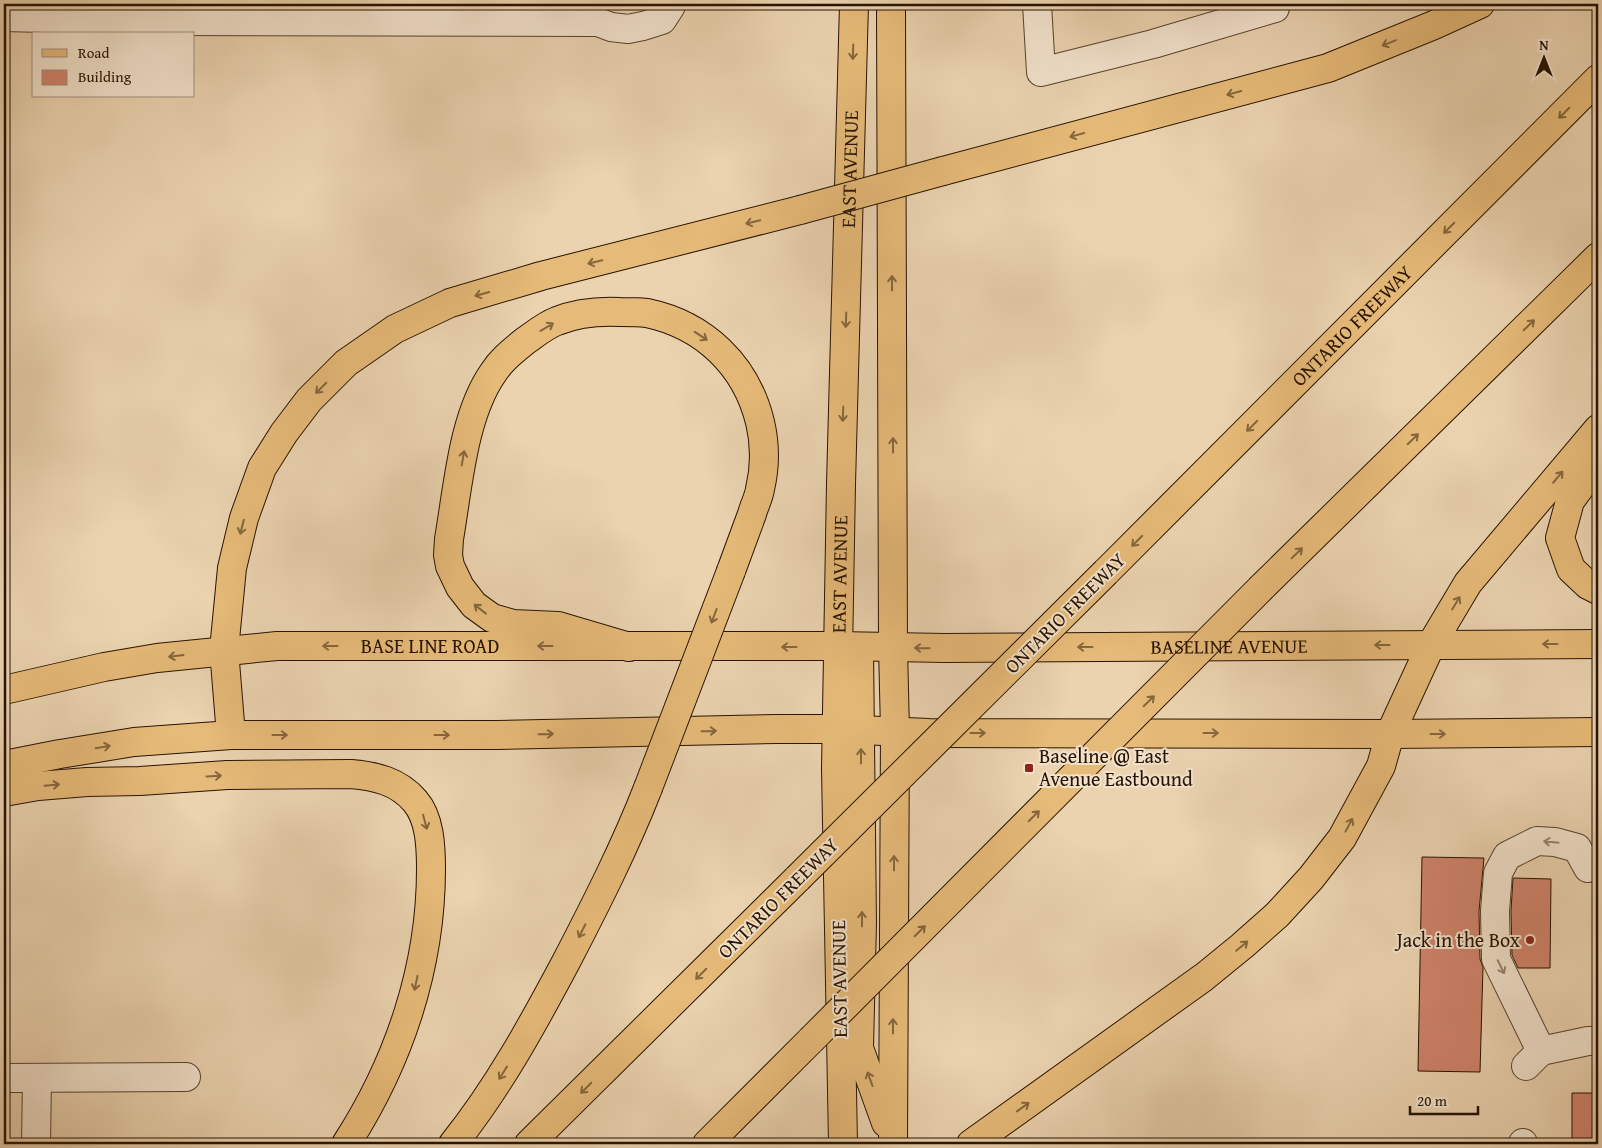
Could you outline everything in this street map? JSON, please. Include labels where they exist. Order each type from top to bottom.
[{"type":"main road","name":"EAST AVENUE","points":[[842,1144],[838,919],[848,730],[854,4]]},
{"type":"main road","name":"EAST AVENUE","points":[[891,4],[893,647],[895,731],[893,1143]]},
{"type":"main road","points":[[231,735],[224,650],[232,568],[244,518],[262,468],[284,433],[309,400],[346,363],[396,329],[450,303],[541,276],[800,210],[1328,68],[1434,25],[1480,4]]},
{"type":"main road","name":"ONTARIO FREEWAY","points":[[529,1144],[1106,572],[1598,78]]},
{"type":"main road","points":[[707,1144],[1262,587],[1598,257]]},
{"type":"main road","points":[[453,1144],[476,1115],[530,1030],[585,926],[648,788],[760,490],[764,454],[760,422],[740,373],[723,353],[705,338],[682,324],[646,313],[599,311],[557,321],[532,336],[508,354],[493,372],[482,391],[474,412],[466,446],[448,555],[450,566],[460,587],[474,605],[492,618],[513,624],[558,626],[629,647]]},
{"type":"main road","points":[[978,1140],[1204,977],[1277,915],[1311,878],[1342,838],[1381,766],[1390,734],[1431,645],[1468,583],[1598,429]]},
{"type":"main road","points":[[1598,463],[1570,501],[1560,538],[1571,569],[1588,585],[1598,590]]},
{"type":"main road","name":"BASELINE AVENUE","points":[[849,647],[1598,644]]},
{"type":"main road","name":"BASE LINE ROAD","points":[[4,690],[104,667],[156,658],[277,646],[849,647]]},
{"type":"main road","points":[[4,765],[134,742],[231,735],[498,735],[848,730],[929,733],[1390,734],[1598,732]]},
{"type":"main road","points":[[848,730],[862,923],[858,1048],[893,1143]]},
{"type":"main road","points":[[4,792],[38,786],[86,782],[140,781],[227,775],[350,774],[371,775],[396,784],[415,801],[424,814],[428,829],[431,860],[429,915],[412,1004],[399,1042],[379,1088],[346,1144]]},
{"type":"street","points":[[1037,4],[1041,72],[1153,44],[1275,8]]},
{"type":"street","points":[[4,17],[161,21],[332,13],[598,22],[611,27],[628,29],[643,26],[667,12]]},
{"type":"street","points":[[1588,868],[1577,848],[1556,842],[1537,841],[1507,856],[1498,873],[1495,911],[1496,959],[1534,1059],[1588,1041],[1598,1041]]},
{"type":"street","points":[[4,1078],[186,1077]]},
{"type":"street","points":[[36,1144],[37,1078]]},
{"type":"building","points":[[1422,857],[1484,858],[1479,911],[1480,959],[1483,967],[1480,1072],[1418,1071]]},
{"type":"building","name":"Jack in the Box","points":[[1513,878],[1551,879],[1550,968],[1518,968],[1512,955],[1511,911]]},
{"type":"building","points":[[1572,1093],[1598,1093],[1598,1144],[1572,1144]]},
{"type":"place","name":"Baseline @ East Avenue Eastbound","points":[[1029,768]]},
{"type":"place","name":"Jack in the Box","points":[[1530,940]]}]
